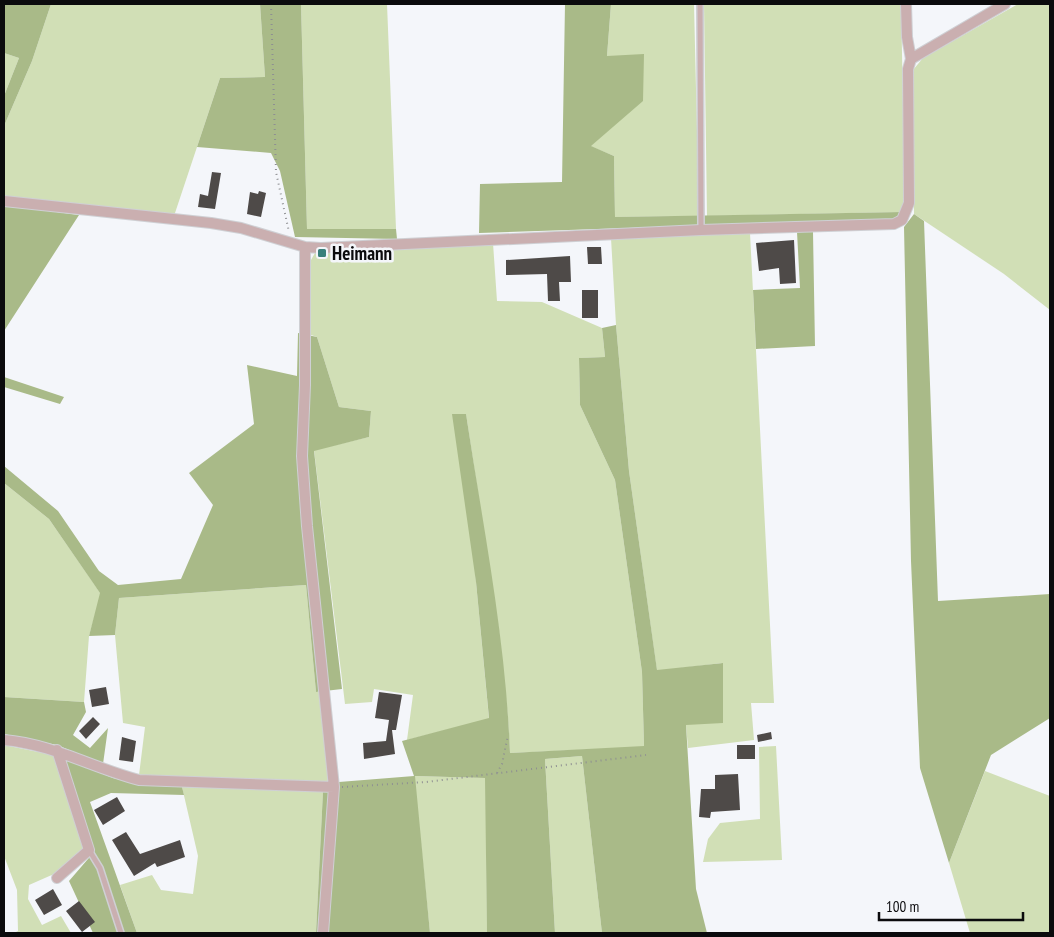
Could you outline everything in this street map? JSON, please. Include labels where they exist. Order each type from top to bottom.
[{"type":"street","points":[[4,201],[211,223],[241,228],[305,247],[321,248],[701,230],[884,225],[902,220],[909,203],[908,69],[911,59],[907,37],[906,4]]},
{"type":"street","points":[[911,59],[1005,4]]},
{"type":"street","points":[[305,247],[305,385],[302,456],[307,526],[334,787],[323,933]]},
{"type":"street","points":[[4,740],[57,750],[109,772],[139,780],[334,787]]},
{"type":"street","points":[[57,750],[89,850],[57,878]]},
{"type":"lane","points":[[700,4],[701,230]]},
{"type":"lane","points":[[89,850],[100,868],[122,933]]},
{"type":"path","points":[[271,4],[276,172],[290,241]]},
{"type":"path","points":[[497,773],[502,764],[508,735]]},
{"type":"path","points":[[334,787],[426,782],[646,755]]},
{"type":"green space","points":[[4,4],[51,4],[32,61],[4,126],[4,96],[19,58],[4,53]]},
{"type":"green space","points":[[51,4],[260,4],[265,77],[220,78],[174,216],[4,196],[4,126],[32,61]]},
{"type":"green space","points":[[260,4],[301,4],[307,229],[396,229],[397,239],[295,237],[280,171],[271,153],[197,147],[220,78],[265,77]]},
{"type":"green space","points":[[301,4],[387,4],[396,229],[307,229]]},
{"type":"green space","points":[[565,4],[611,4],[607,56],[644,54],[643,101],[591,146],[614,156],[615,217],[902,212],[894,219],[479,233],[480,184],[562,182]]},
{"type":"green space","points":[[611,4],[694,4],[699,216],[615,217],[614,156],[590,146],[643,100],[607,56]]},
{"type":"green space","points":[[704,4],[901,4],[905,202],[902,212],[707,216]]},
{"type":"green space","points":[[1018,4],[1050,4],[1050,310],[1004,274],[914,214],[913,70],[923,58]]},
{"type":"green space","points":[[4,53],[19,58],[4,96]]},
{"type":"green space","points":[[4,205],[79,215],[4,331]]},
{"type":"green space","points":[[914,214],[924,221],[938,601],[1050,594],[1050,718],[991,755],[949,863],[920,768],[911,561],[904,227]]},
{"type":"green space","points":[[797,232],[813,232],[815,346],[756,349],[753,290],[800,288]]},
{"type":"green space","points":[[750,233],[774,703],[751,703],[754,740],[688,748],[686,725],[722,663],[657,671],[629,471],[616,325],[611,238]]},
{"type":"green space","points":[[493,243],[497,301],[542,302],[602,328],[605,357],[579,358],[580,405],[615,480],[642,672],[644,747],[510,753],[499,631],[466,414],[476,582],[489,719],[407,740],[413,695],[374,689],[372,702],[345,704],[314,450],[369,437],[371,411],[339,407],[317,337],[311,335],[311,260],[315,253],[328,251]]},
{"type":"green space","points":[[616,325],[629,471],[657,670],[723,663],[723,723],[686,725],[696,889],[707,933],[602,933],[582,756],[545,759],[555,933],[487,933],[485,778],[415,776],[430,933],[316,933],[323,791],[338,794],[339,782],[414,776],[402,741],[489,718],[476,582],[452,414],[466,414],[499,625],[508,710],[510,753],[644,746],[642,672],[615,480],[580,405],[579,358],[605,357],[602,328]]},
{"type":"green space","points":[[298,333],[317,337],[339,407],[371,411],[369,437],[314,451],[342,689],[316,692],[306,585],[119,598],[115,635],[89,636],[100,593],[49,519],[4,483],[4,466],[58,511],[99,571],[118,585],[181,579],[213,505],[189,473],[254,424],[247,365],[297,376]]},
{"type":"green space","points":[[4,377],[64,397],[60,404],[4,387]]},
{"type":"green space","points":[[4,483],[49,519],[101,594],[89,636],[84,702],[4,697]]},
{"type":"green space","points":[[306,585],[316,692],[320,692],[328,782],[139,775],[145,727],[123,723],[115,635],[119,598]]},
{"type":"green space","points":[[4,697],[84,702],[86,712],[73,735],[90,748],[108,728],[103,764],[57,745],[4,734]]},
{"type":"green space","points":[[4,745],[53,755],[85,847],[54,874],[29,885],[28,899],[42,925],[61,916],[71,933],[14,933],[18,931],[17,890],[4,856]]},
{"type":"green space","points":[[776,746],[782,860],[703,862],[708,839],[720,823],[760,819],[759,747]]},
{"type":"green space","points":[[582,756],[602,933],[555,933],[545,759]]},
{"type":"green space","points":[[65,759],[113,778],[142,785],[182,787],[184,795],[111,793],[90,802],[137,933],[93,933],[69,881],[94,852]]},
{"type":"green space","points":[[985,771],[1050,796],[1050,933],[970,933],[949,863]]},
{"type":"green space","points":[[414,776],[486,778],[487,933],[430,933]]},
{"type":"green space","points":[[182,787],[323,791],[316,933],[137,933],[120,885],[152,875],[161,890],[193,894],[198,856]]},
{"type":"building","points":[[212,172],[221,173],[215,209],[198,207],[200,194],[208,196]]},
{"type":"building","points":[[259,191],[266,193],[261,217],[247,214],[250,192],[258,194]]},
{"type":"building","points":[[794,240],[796,283],[780,284],[779,268],[759,271],[756,243]]},
{"type":"building","points":[[587,247],[601,247],[602,264],[588,264]]},
{"type":"building","points":[[570,256],[571,282],[559,282],[560,301],[548,301],[547,274],[506,275],[506,260]]},
{"type":"building","points":[[582,290],[598,290],[598,318],[582,318]]},
{"type":"building","points":[[106,687],[109,704],[92,707],[89,690]]},
{"type":"building","points":[[379,692],[402,695],[396,730],[392,730],[395,754],[364,759],[363,743],[386,741],[389,720],[375,718]]},
{"type":"building","points":[[93,717],[100,724],[86,739],[79,731]]},
{"type":"building","points":[[771,732],[772,739],[758,742],[757,735]]},
{"type":"building","points":[[122,737],[136,741],[133,762],[119,760]]},
{"type":"building","points":[[737,745],[755,745],[755,759],[737,759]]},
{"type":"building","points":[[738,774],[740,810],[711,812],[710,818],[699,817],[701,789],[715,789],[715,775]]},
{"type":"building","points":[[117,797],[125,811],[103,825],[94,810]]},
{"type":"building","points":[[126,832],[140,854],[180,840],[185,857],[157,867],[155,863],[134,876],[112,840]]},
{"type":"building","points":[[53,889],[62,905],[44,915],[35,900]]},
{"type":"building","points":[[79,901],[95,922],[82,932],[66,911]]},
{"type":"place","name":"Heimann","points":[[322,253]]}]
